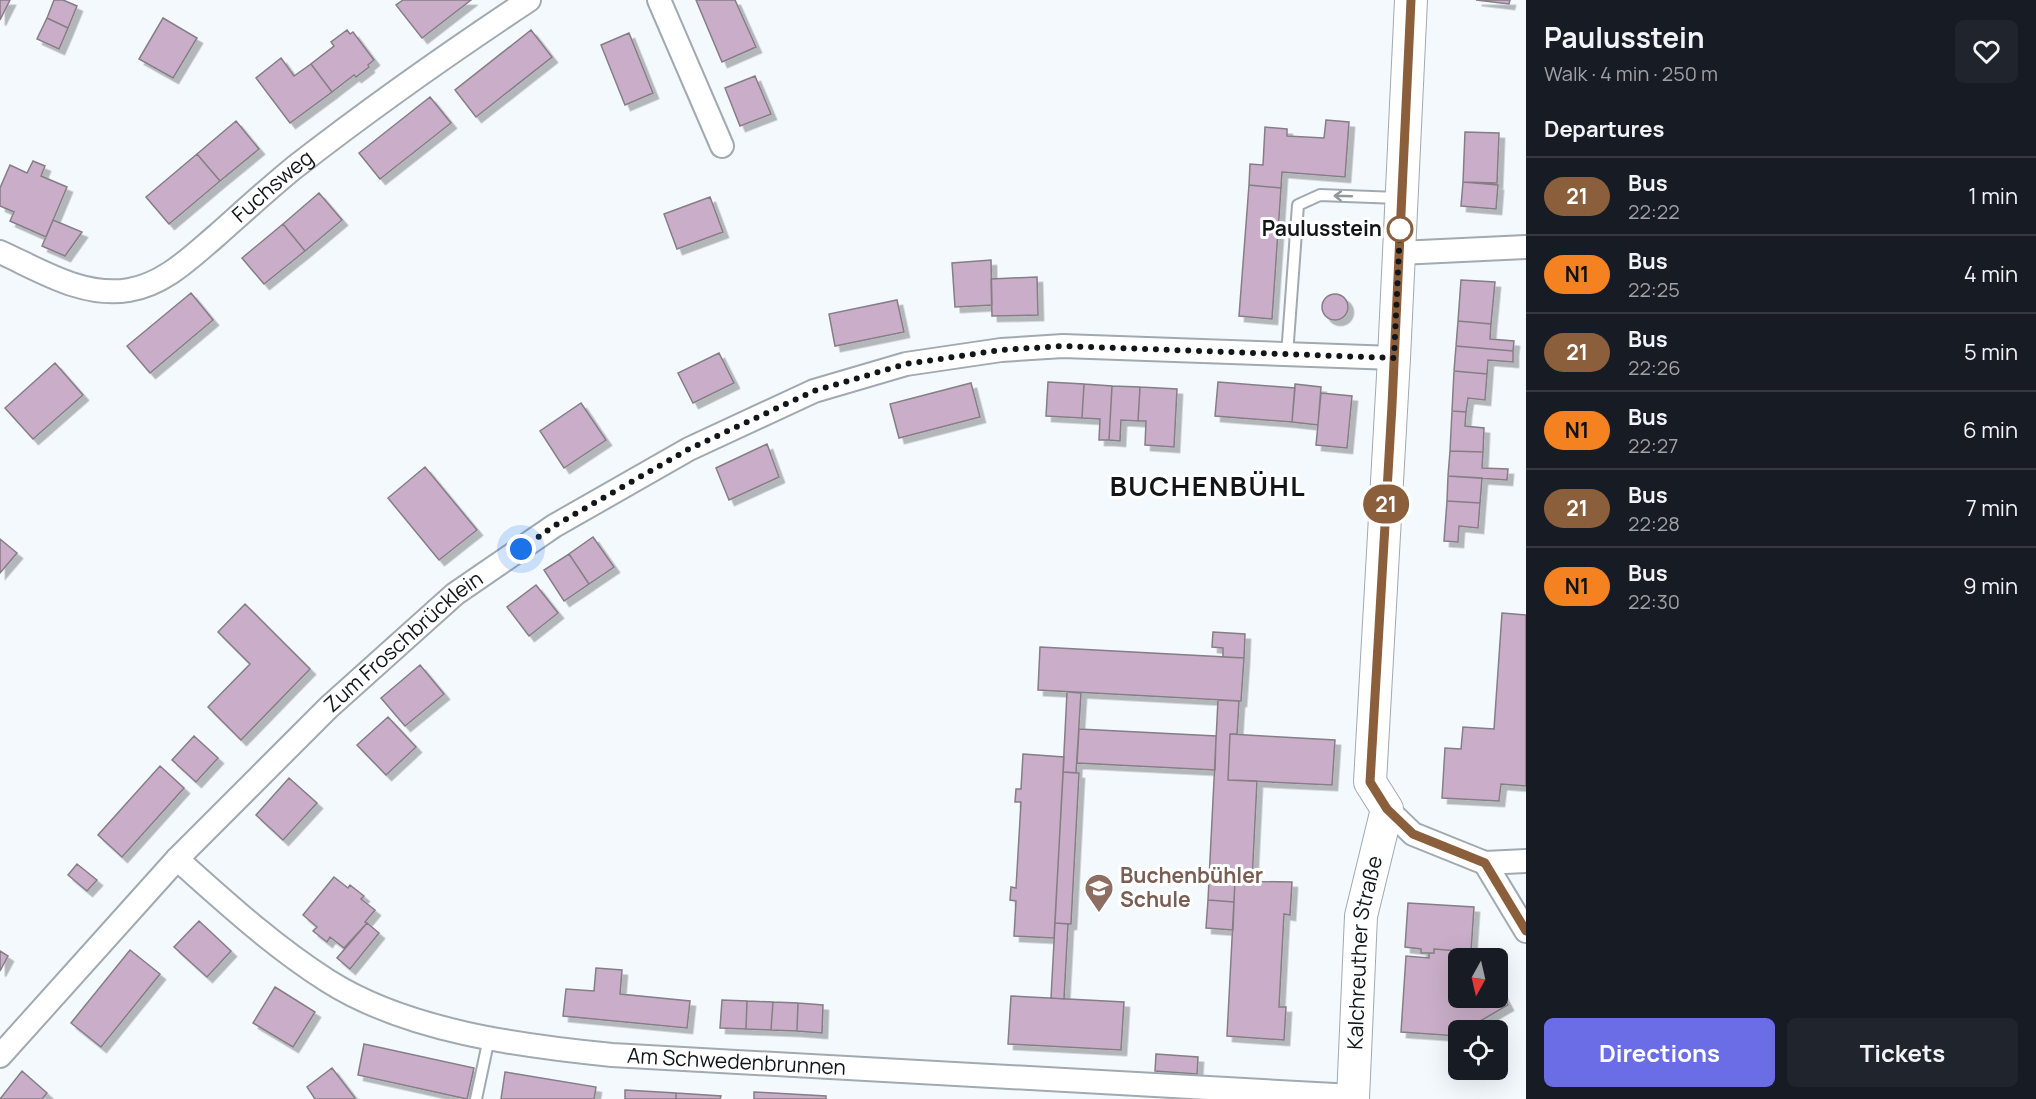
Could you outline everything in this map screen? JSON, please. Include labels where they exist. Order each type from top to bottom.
[{"type":"street","name":"Fuchsweg","points":[[0,252],[72,285],[97,291],[127,291],[151,285],[177,269],[304,161],[428,67],[529,0]]},
{"type":"street","points":[[659,0],[722,146]]},
{"type":"street","points":[[1411,0],[1370,782],[1387,809],[1413,834],[1485,863],[1526,861]]},
{"type":"street","points":[[1399,253],[1526,247]]},
{"type":"street","name":"Zum Froschbrücklein","points":[[0,1056],[177,859],[329,707],[455,594],[554,526],[689,449],[814,391],[906,364],[1001,350],[1063,346],[1394,358]]},
{"type":"street","name":"Kalchreuther Straße","points":[[1353,1098],[1361,916],[1387,809]]},
{"type":"street","name":"Am Schwedenbrunnen","points":[[177,859],[270,942],[330,982],[371,1003],[418,1020],[536,1048],[612,1055],[1353,1098]]},
{"type":"street","points":[[1485,863],[1526,931]]},
{"type":"lane","points":[[1287,355],[1298,205],[1320,195],[1401,198]]},
{"type":"lane","points":[[476,1099],[489,1038]]},
{"type":"building","points":[[0,0],[10,0],[0,20]]},
{"type":"building","points":[[54,0],[63,0],[77,6],[68,28],[47,18]]},
{"type":"building","points":[[403,0],[471,0],[422,38],[396,5]]},
{"type":"building","points":[[696,0],[735,0],[756,47],[722,62]]},
{"type":"building","points":[[1476,0],[1510,0],[1509,4]]},
{"type":"building","points":[[47,18],[68,28],[59,49],[37,39]]},
{"type":"building","points":[[163,18],[197,38],[173,78],[139,59]]},
{"type":"building","points":[[347,30],[350,34],[353,32],[374,60],[356,77],[354,75],[332,92],[311,64],[334,46],[331,42]]},
{"type":"building","points":[[531,30],[552,57],[476,117],[455,90]]},
{"type":"building","points":[[629,33],[653,93],[625,105],[601,45]]},
{"type":"building","points":[[281,58],[294,76],[311,64],[332,92],[290,123],[256,78]]},
{"type":"building","points":[[755,76],[771,114],[740,126],[725,88]]},
{"type":"building","points":[[430,97],[451,123],[380,179],[359,153]]},
{"type":"building","points":[[1326,120],[1349,122],[1345,177],[1282,172],[1281,188],[1249,185],[1250,164],[1263,165],[1265,127],[1287,129],[1287,136],[1324,138]]},
{"type":"building","points":[[236,121],[259,149],[220,181],[197,154]]},
{"type":"building","points":[[1465,132],[1499,133],[1497,183],[1463,182]]},
{"type":"building","points":[[197,154],[220,181],[169,224],[146,197]]},
{"type":"building","points":[[33,161],[45,166],[41,176],[67,187],[46,237],[10,221],[14,212],[0,206],[0,188],[10,165],[27,173]]},
{"type":"building","points":[[1463,182],[1498,185],[1496,209],[1461,206]]},
{"type":"building","points":[[1249,185],[1281,188],[1272,319],[1239,316]]},
{"type":"building","points":[[319,193],[342,220],[305,251],[283,224]]},
{"type":"building","points":[[710,197],[723,232],[677,249],[664,214]]},
{"type":"building","points":[[53,220],[82,232],[65,256],[42,246]]},
{"type":"building","points":[[283,224],[305,251],[264,284],[242,258]]},
{"type":"building","points":[[991,260],[992,305],[955,307],[952,263]]},
{"type":"building","points":[[1037,277],[1038,315],[992,316],[991,279]]},
{"type":"building","points":[[1461,280],[1495,282],[1491,324],[1458,321]]},
{"type":"building","points":[[191,293],[213,320],[150,373],[127,346]]},
{"type":"building","points":[[1335,294],[1344,298],[1348,307],[1344,316],[1335,320],[1326,316],[1322,307],[1326,298]]},
{"type":"building","points":[[897,300],[904,332],[835,346],[829,314]]},
{"type":"building","points":[[1458,321],[1491,324],[1490,339],[1514,341],[1513,351],[1456,346]]},
{"type":"building","points":[[1456,346],[1513,351],[1513,362],[1488,360],[1487,374],[1454,371]]},
{"type":"building","points":[[719,353],[734,383],[693,403],[678,373]]},
{"type":"building","points":[[55,363],[83,395],[33,439],[5,408]]},
{"type":"building","points":[[1454,371],[1487,374],[1485,400],[1468,398],[1466,412],[1452,411]]},
{"type":"building","points":[[1048,382],[1084,384],[1082,418],[1046,416]]},
{"type":"building","points":[[1218,382],[1295,388],[1292,422],[1215,416]]},
{"type":"building","points":[[971,383],[980,417],[899,438],[890,404]]},
{"type":"building","points":[[1084,384],[1112,386],[1109,440],[1099,440],[1100,419],[1082,418]]},
{"type":"building","points":[[1295,384],[1321,387],[1318,425],[1292,422]]},
{"type":"building","points":[[1112,386],[1140,387],[1138,421],[1121,420],[1120,441],[1109,440]]},
{"type":"building","points":[[1140,387],[1177,389],[1174,447],[1145,445],[1146,421],[1138,421]]},
{"type":"building","points":[[1321,393],[1352,396],[1347,448],[1316,445]]},
{"type":"building","points":[[581,403],[606,440],[564,468],[540,431]]},
{"type":"building","points":[[1452,411],[1466,412],[1465,426],[1484,428],[1483,452],[1450,451]]},
{"type":"building","points":[[767,444],[779,477],[729,500],[716,468]]},
{"type":"building","points":[[1450,451],[1483,452],[1482,468],[1508,469],[1507,480],[1448,476]]},
{"type":"building","points":[[425,467],[477,530],[439,560],[388,498]]},
{"type":"building","points":[[1448,476],[1482,478],[1480,503],[1447,501]]},
{"type":"building","points":[[1447,501],[1480,503],[1478,528],[1459,526],[1458,542],[1444,541]]},
{"type":"building","points":[[593,537],[614,567],[589,584],[569,554]]},
{"type":"building","points":[[0,539],[17,553],[0,573]]},
{"type":"building","points":[[569,554],[589,584],[564,601],[544,570]]},
{"type":"building","points":[[536,585],[558,613],[529,636],[507,607]]},
{"type":"building","points":[[245,604],[310,669],[241,740],[208,707],[250,664],[218,632]]},
{"type":"building","points":[[1502,613],[1526,615],[1526,786],[1501,784],[1499,801],[1442,798],[1445,748],[1461,749],[1463,727],[1494,729]]},
{"type":"building","points":[[1213,632],[1245,634],[1244,658],[1223,657],[1223,648],[1212,647]]},
{"type":"building","points":[[1040,647],[1244,658],[1241,701],[1038,690]]},
{"type":"building","points":[[420,665],[444,694],[405,726],[381,698]]},
{"type":"building","points":[[1067,692],[1081,693],[1076,773],[1063,772]]},
{"type":"building","points":[[1218,700],[1239,701],[1237,734],[1230,734],[1228,780],[1257,781],[1252,881],[1235,881],[1234,902],[1208,900]]},
{"type":"building","points":[[388,717],[416,747],[386,775],[357,745]]},
{"type":"building","points":[[1079,729],[1216,736],[1215,770],[1077,763]]},
{"type":"building","points":[[1230,734],[1335,740],[1332,785],[1228,780]]},
{"type":"building","points":[[194,736],[218,758],[196,782],[172,760]]},
{"type":"building","points":[[1023,754],[1064,757],[1054,938],[1014,936],[1016,901],[1010,900],[1011,887],[1016,888],[1021,802],[1015,802],[1016,789],[1021,789]]},
{"type":"building","points":[[160,766],[184,788],[122,857],[98,835]]},
{"type":"building","points":[[1063,772],[1079,773],[1071,924],[1055,923]]},
{"type":"building","points":[[289,778],[317,803],[283,840],[256,815]]},
{"type":"building","points":[[77,864],[97,880],[87,891],[68,875]]},
{"type":"building","points":[[334,877],[348,888],[350,885],[364,896],[361,899],[375,910],[365,922],[367,923],[344,948],[330,937],[327,942],[313,931],[317,927],[303,915]]},
{"type":"building","points":[[1235,881],[1292,882],[1290,915],[1284,914],[1279,1007],[1286,1007],[1284,1040],[1227,1036]]},
{"type":"building","points":[[1208,900],[1234,902],[1233,930],[1206,928]]},
{"type":"building","points":[[1408,903],[1474,907],[1471,948],[1434,949],[1434,953],[1421,953],[1421,949],[1405,947]]},
{"type":"building","points":[[199,921],[231,951],[207,977],[174,947]]},
{"type":"building","points":[[367,923],[379,933],[350,969],[337,958]]},
{"type":"building","points":[[1055,923],[1068,924],[1064,999],[1051,998]]},
{"type":"building","points":[[1434,949],[1448,950],[1448,1008],[1503,1008],[1482,1020],[1448,1020],[1448,1035],[1401,1032],[1406,956],[1429,958],[1429,953],[1434,953]]},
{"type":"building","points":[[130,950],[160,974],[101,1047],[71,1023]]},
{"type":"building","points":[[0,951],[8,956],[0,971]]},
{"type":"building","points":[[596,968],[622,970],[620,994],[690,1001],[687,1028],[563,1016],[566,989],[594,991]]},
{"type":"building","points":[[275,987],[315,1012],[293,1047],[253,1023]]},
{"type":"building","points":[[1011,996],[1124,1002],[1121,1050],[1008,1044]]},
{"type":"building","points":[[722,1000],[747,1001],[746,1029],[720,1028]]},
{"type":"building","points":[[747,1001],[773,1002],[771,1030],[746,1029]]},
{"type":"building","points":[[773,1002],[798,1003],[797,1031],[771,1030]]},
{"type":"building","points":[[798,1003],[823,1005],[822,1033],[797,1031]]},
{"type":"building","points":[[364,1044],[474,1068],[467,1099],[358,1075]]},
{"type":"building","points":[[1156,1054],[1198,1057],[1197,1074],[1155,1071]]},
{"type":"building","points":[[332,1068],[355,1098],[315,1099],[307,1087]]},
{"type":"building","points":[[22,1071],[47,1093],[42,1099],[0,1099]]},
{"type":"building","points":[[505,1072],[596,1087],[594,1099],[501,1099]]},
{"type":"building","points":[[625,1090],[676,1093],[676,1099],[625,1099]]},
{"type":"building","points":[[754,1092],[826,1096],[826,1099],[754,1099]]},
{"type":"building","points":[[676,1093],[721,1096],[720,1099],[676,1099]]},
{"type":"bus line","name":"21","points":[[1411,0],[1392,405],[1370,782],[1387,809],[1413,834],[1485,863],[1526,931]]},
{"type":"place","name":"Paulusstein","points":[[1400,229]]},
{"type":"place","name":"Buchenbühler Schule","points":[[1099,914]]},
{"type":"district","name":"BUCHENBÜHL","points":[[1208,487]]},
{"type":"route","points":[[521,549],[554,526],[689,449],[814,391],[906,364],[1001,350],[1063,346],[1394,358],[1400,229]]}]
